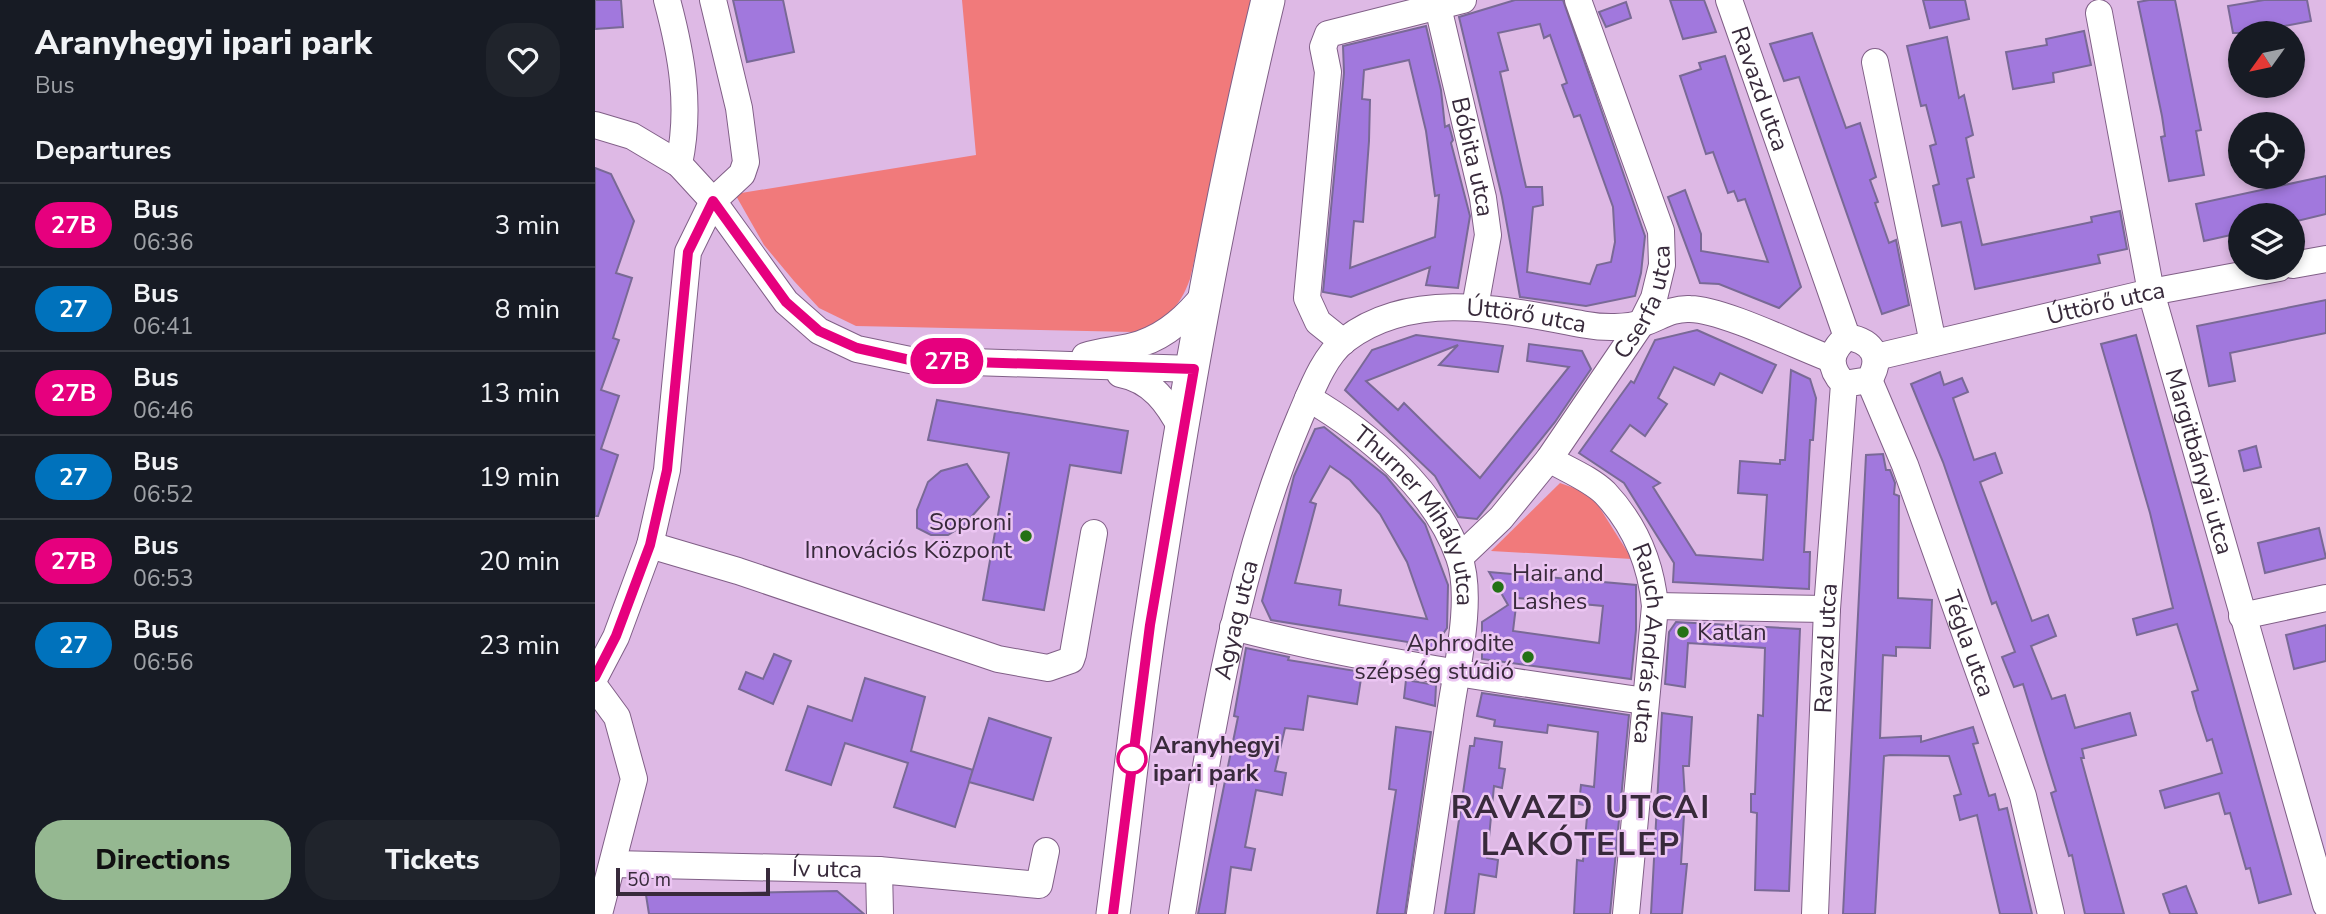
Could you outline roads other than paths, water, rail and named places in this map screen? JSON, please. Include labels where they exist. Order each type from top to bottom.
[{"type":"main road","points":[[1113,914],[1150,625],[1182,430],[1206,293],[1268,0]]},
{"type":"street","points":[[667,0],[683,61],[685,87],[684,141],[679,164]]},
{"type":"street","points":[[595,677],[616,636],[650,545],[667,470],[688,252],[713,201],[742,174],[746,162],[741,121],[713,0]]},
{"type":"street","points":[[1343,342],[1318,321],[1307,298],[1328,72],[1323,47],[1328,34],[1463,0]]},
{"type":"street","name":"Cserfa utca","points":[[1460,557],[1501,518],[1549,459],[1641,324],[1654,298],[1662,265],[1661,231],[1578,0]]},
{"type":"street","name":"Ravazd utca","points":[[1730,0],[1847,337]]},
{"type":"street","name":"Bóbita utca","points":[[1438,7],[1483,198],[1488,235],[1475,307]]},
{"type":"street","name":"Margitbányai utca","points":[[2099,13],[2151,292],[2326,905]]},
{"type":"street","points":[[1875,62],[1933,343]]},
{"type":"street","points":[[595,125],[632,136],[679,164],[713,201],[786,302],[819,331],[844,343],[910,360],[1194,369]]},
{"type":"street","points":[[2305,263],[2326,259]]},
{"type":"street","name":"Úttörő utca","points":[[1863,374],[1933,343],[2151,292],[2228,278]]},
{"type":"street","points":[[1056,363],[1140,344],[1175,325],[1206,293]]},
{"type":"street","name":"Úttörő utca","points":[[1343,342],[1365,328],[1413,312],[1475,307],[1552,316],[1589,326],[1641,324],[1665,312],[1692,309],[1721,316],[1831,359]]},
{"type":"street","points":[[1847,337],[1860,339],[1869,345],[1863,374],[1834,374],[1831,359],[1837,345],[1847,337]]},
{"type":"street","name":"Agyag utca","points":[[1181,914],[1233,627],[1278,470],[1325,364],[1343,342]]},
{"type":"street","points":[[1140,344],[1176,354],[1194,369]]},
{"type":"street","points":[[1056,363],[1124,374],[1142,381],[1165,401],[1182,430]]},
{"type":"street","name":"Ravazd utca","points":[[1815,914],[1827,609],[1863,374]]},
{"type":"street","name":"Tégla utca","points":[[1863,374],[1905,465],[2008,753],[2022,796],[2051,914]]},
{"type":"street","name":"Thurner Mihály utca","points":[[1308,398],[1343,419],[1397,465],[1439,519],[1460,557],[1465,609],[1420,914]]},
{"type":"street","name":"Rauch András utca","points":[[1549,459],[1604,491],[1640,544],[1652,574],[1655,606],[1626,914]]},
{"type":"street","points":[[650,545],[738,571],[998,659],[1048,668],[1071,660],[1094,533]]},
{"type":"street","points":[[2242,616],[2326,597]]},
{"type":"street","points":[[1655,606],[1827,609]]},
{"type":"street","points":[[1233,627],[1299,645],[1456,673],[1645,701]]},
{"type":"street","points":[[595,687],[617,716],[634,779],[599,914]]},
{"type":"street","name":"Ív utca","points":[[613,864],[879,870],[1039,885],[1046,851]]},
{"type":"street","points":[[879,870],[880,914]]},
{"type":"place","name":"Soproni Innovációs Központ","points":[[1026,536]]},
{"type":"place","name":"Hair and Lashes","points":[[1498,587]]},
{"type":"place","name":"Katlan","points":[[1683,632]]},
{"type":"place","name":"Aphrodite szépség stúdió","points":[[1528,657]]},
{"type":"place","name":"Aranyhegyi ipari park","points":[[1132,759]]},
{"type":"district","name":"RAVAZD UTCAI LAKÓTELEP","points":[[1581,826]]}]
